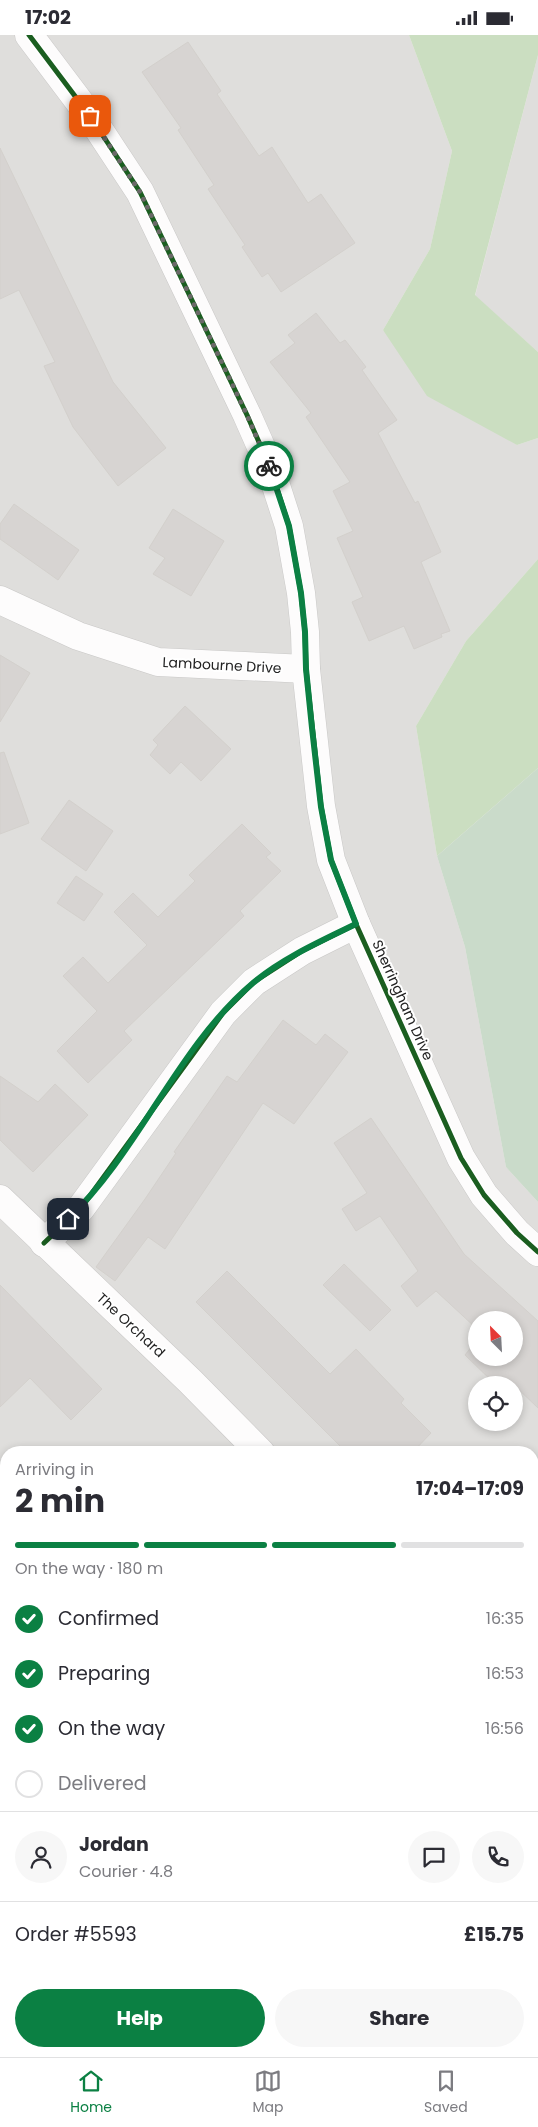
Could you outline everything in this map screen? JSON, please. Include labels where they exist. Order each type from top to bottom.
[{"type":"street","name":"Sherringham Drive","points":[[29,35],[90,116],[140,192],[266,458],[289,526],[304,624],[306,669],[321,807],[331,860],[356,924],[462,1158],[484,1195],[517,1233],[538,1252]]},
{"type":"street","name":"Lambourne Drive","points":[[0,600],[78,636],[158,662],[306,669]]},
{"type":"street","points":[[44,1243],[81,1208],[222,1013],[254,982],[302,951],[356,924]]},
{"type":"street","name":"The Orchard","points":[[0,1199],[190,1381],[254,1446]]},
{"type":"shaded area","points":[[0,35],[409,35],[452,151],[430,249],[383,330],[517,445],[538,438],[538,559],[466,641],[416,726],[437,856],[465,947],[506,1167],[538,1202],[538,1446],[0,1446]]},
{"type":"shaded area","points":[[538,55],[538,352],[475,296]]},
{"type":"green space","points":[[409,35],[538,35],[538,55],[475,295],[538,352],[538,438],[517,445],[427,396],[383,330],[430,249],[452,151]]},
{"type":"green space","points":[[538,559],[538,768],[437,856],[416,726],[466,641]]},
{"type":"green space","points":[[538,768],[538,1202],[506,1167],[465,947],[437,856]]},
{"type":"building","points":[[188,42],[221,91],[217,94],[259,156],[272,147],[308,203],[321,194],[355,243],[281,292],[268,273],[262,277],[242,247],[245,245],[208,189],[214,185],[178,130],[181,128],[142,72]]},
{"type":"building","points":[[0,148],[113,382],[166,448],[118,486],[73,427],[44,366],[55,362],[19,290],[0,299]]},
{"type":"building","points":[[316,313],[340,343],[345,340],[366,367],[362,370],[397,420],[378,433],[415,503],[418,501],[441,552],[421,562],[450,631],[441,634],[442,637],[414,649],[404,626],[369,641],[352,602],[363,597],[337,538],[353,531],[333,491],[350,482],[306,417],[311,413],[270,362],[295,343],[288,335]]},
{"type":"building","points":[[14,504],[79,550],[58,580],[0,539],[0,524]]},
{"type":"building","points":[[173,509],[224,541],[191,596],[153,574],[165,558],[149,548]]},
{"type":"building","points":[[0,655],[30,673],[0,722]]},
{"type":"building","points":[[185,706],[231,749],[201,781],[181,762],[170,774],[150,755],[158,745],[153,740]]},
{"type":"building","points":[[4,752],[29,823],[0,834],[0,753]]},
{"type":"building","points":[[69,800],[113,831],[86,871],[41,839]]},
{"type":"building","points":[[242,824],[271,853],[266,857],[281,871],[240,911],[244,916],[124,1031],[132,1040],[88,1083],[57,1051],[97,1011],[63,976],[83,957],[108,983],[147,945],[114,912],[133,893],[158,917],[195,881],[189,875]]},
{"type":"building","points":[[76,876],[103,894],[84,921],[57,903]]},
{"type":"building","points":[[283,1020],[316,1045],[325,1034],[348,1052],[294,1124],[263,1103],[165,1249],[148,1237],[115,1281],[96,1267],[145,1199],[176,1153],[174,1152],[227,1076],[237,1082]]},
{"type":"building","points":[[0,1076],[38,1102],[55,1084],[88,1115],[33,1172],[0,1140]]},
{"type":"building","points":[[371,1118],[464,1254],[538,1321],[538,1408],[523,1394],[523,1376],[487,1376],[476,1366],[523,1366],[523,1311],[468,1311],[468,1321],[436,1291],[417,1307],[401,1286],[418,1271],[380,1216],[356,1231],[342,1209],[367,1193],[334,1143]]},
{"type":"building","points":[[344,1264],[391,1310],[370,1331],[323,1285]]},
{"type":"building","points":[[227,1271],[330,1374],[356,1349],[404,1399],[401,1403],[431,1433],[419,1446],[340,1446],[196,1302]]},
{"type":"building","points":[[0,1285],[102,1389],[71,1420],[30,1378],[0,1407]]},
{"type":"cycle path","points":[[29,35],[90,116],[140,192],[270,467],[289,526],[301,593],[306,669],[321,806],[331,860],[356,924],[461,1158],[484,1195],[517,1233],[538,1252]]},
{"type":"cycle path","points":[[44,1243],[81,1208],[223,1013],[254,982],[302,951],[356,924]]},
{"type":"way so far","points":[[90,116],[140,192],[247,415],[269,466]]},
{"type":"route","points":[[68,1219],[81,1208],[108,1172],[222,1013],[254,982],[302,951],[356,924],[331,860],[321,807],[312,728],[301,593],[289,526],[269,466]]}]
